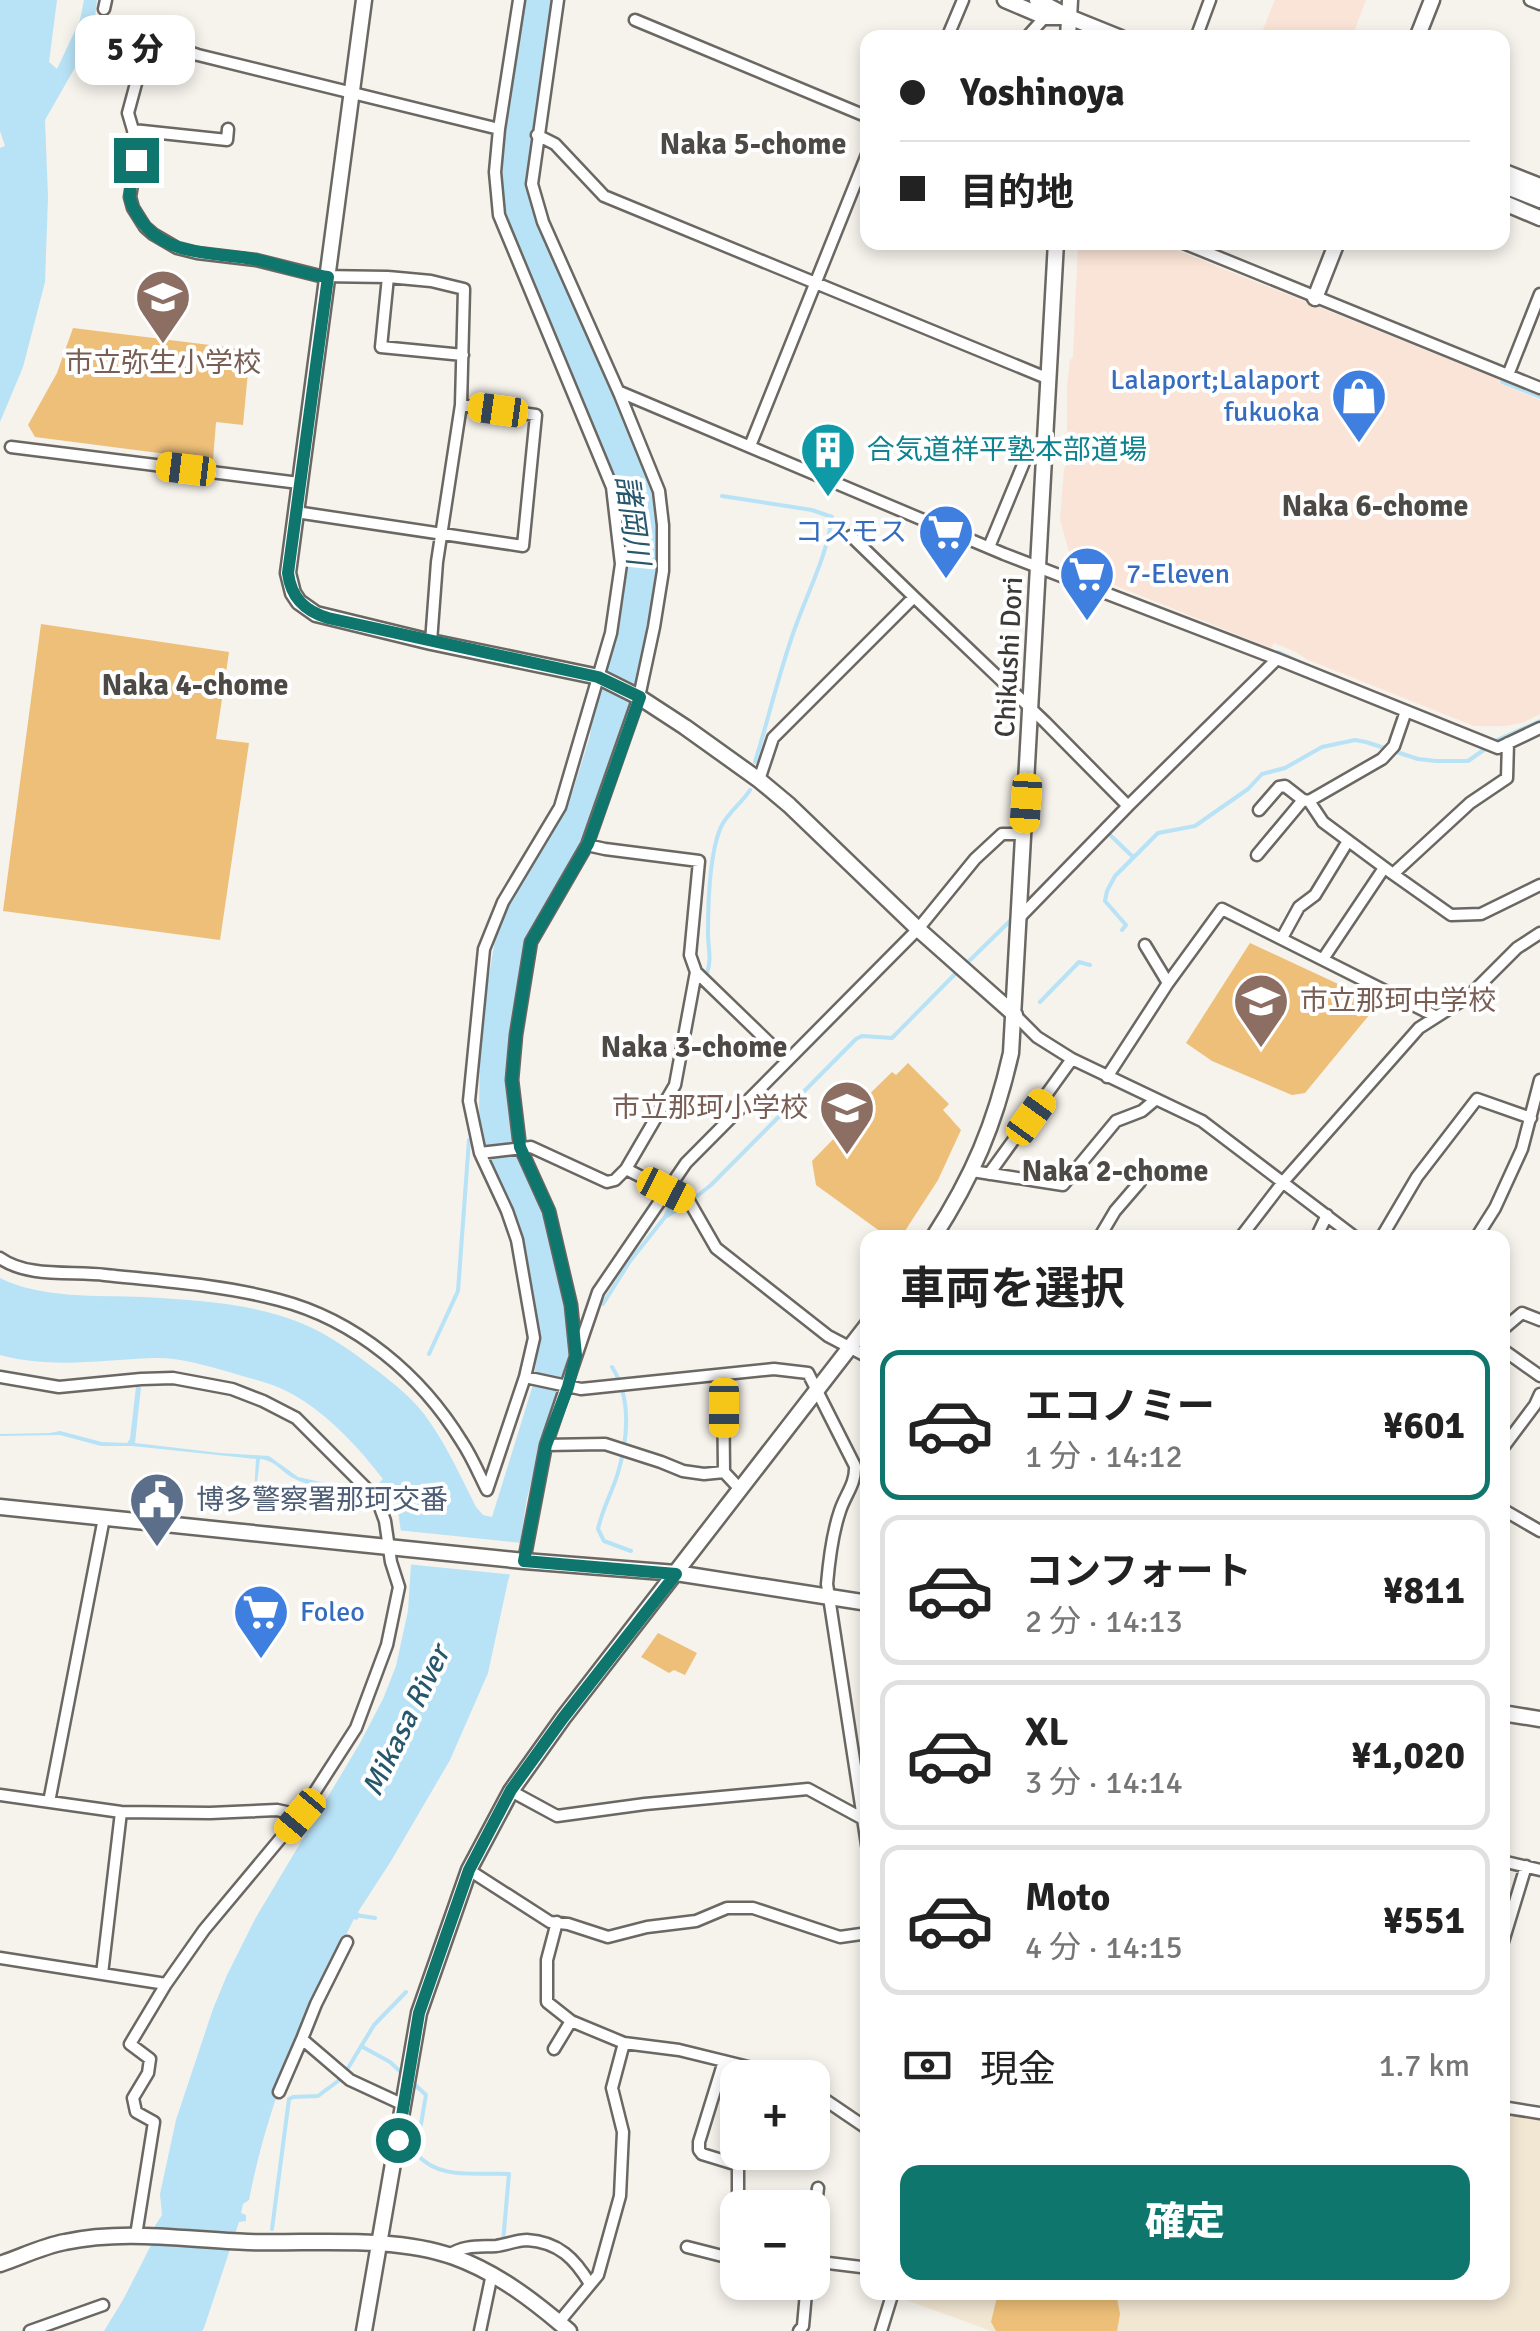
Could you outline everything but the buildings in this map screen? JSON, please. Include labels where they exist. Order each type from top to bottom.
[{"type":"street","points":[[0,1258],[38,1271],[84,1272],[282,1300],[329,1318],[379,1348],[437,1406],[487,1490],[528,1378],[534,1338],[517,1240],[480,1154],[469,1102],[484,949],[503,902],[560,807],[611,632],[622,564],[612,487],[498,215],[495,172],[499,129],[519,0]]},
{"type":"street","points":[[558,0],[532,184],[542,222],[659,491],[663,525],[663,572],[640,697],[588,844],[531,942],[516,1035],[512,1080],[520,1147],[549,1211],[571,1305],[576,1355]]},
{"type":"street","points":[[951,30],[963,0]]},
{"type":"street","points":[[1004,0],[1045,17],[1069,17]]},
{"type":"street","points":[[1036,0],[1102,30]]},
{"type":"street","points":[[1068,30],[1070,0]]},
{"type":"street","points":[[1199,30],[1210,0]]},
{"type":"street","points":[[1420,30],[1432,0]]},
{"type":"street","points":[[1530,0],[1540,4]]},
{"type":"street","points":[[361,1],[353,92],[288,573],[299,602],[316,614],[598,677],[640,697],[760,780],[1037,1036],[1072,1059],[1202,1121],[1345,1230]]},
{"type":"street","points":[[1033,30],[1045,17]]},
{"type":"street","points":[[635,20],[860,114]]},
{"type":"street","points":[[110,26],[198,55],[499,129]]},
{"type":"street","points":[[148,39],[128,113],[134,130],[136,160],[130,197],[133,208],[153,234],[177,248],[256,260],[328,277],[388,277],[464,288],[461,405],[441,535],[431,642]]},
{"type":"street","points":[[134,130],[227,140],[228,129]]},
{"type":"street","points":[[538,135],[555,144],[604,196],[1048,379]]},
{"type":"street","points":[[750,446],[860,171]]},
{"type":"street","points":[[1510,174],[1540,186]]},
{"type":"street","points":[[1510,188],[1540,200]]},
{"type":"street","points":[[1510,205],[1540,218]]},
{"type":"street","name":"Chikushi Dori","points":[[938,1230],[972,1171],[1000,1101],[1011,1053],[1056,250]]},
{"type":"street","points":[[1200,250],[1540,388]]},
{"type":"street","points":[[1315,298],[1334,250]]},
{"type":"street","points":[[388,277],[381,347],[463,355]]},
{"type":"street","points":[[1508,374],[1540,294]]},
{"type":"street","points":[[619,392],[1038,568],[1498,748],[1540,728]]},
{"type":"street","points":[[296,512],[523,546],[536,415],[461,405]]},
{"type":"street","points":[[988,547],[1025,460],[1045,440]]},
{"type":"street","points":[[10,446],[299,484]]},
{"type":"street","points":[[851,536],[1128,806]]},
{"type":"street","points":[[760,780],[773,738],[914,597]]},
{"type":"street","points":[[1020,916],[1277,659]]},
{"type":"street","points":[[1257,855],[1306,800],[1382,759],[1394,746],[1406,711]]},
{"type":"street","points":[[1323,959],[1388,871],[1470,803],[1507,778],[1508,742]]},
{"type":"street","points":[[1259,810],[1284,786],[1306,800],[1323,822],[1348,842],[1451,915],[1481,914],[1540,885]]},
{"type":"street","points":[[524,1561],[546,1445],[598,1292],[666,1190],[686,1163],[918,929],[1002,834],[1024,834]]},
{"type":"street","points":[[1282,938],[1299,907],[1315,895],[1348,842]]},
{"type":"street","points":[[588,844],[699,861],[690,954],[696,972],[786,1060]]},
{"type":"street","points":[[1107,1077],[1222,909],[1435,1016]]},
{"type":"street","points":[[1246,1230],[1283,1182],[1419,1028],[1468,996],[1517,948],[1540,933]]},
{"type":"street","points":[[1146,945],[1168,983]]},
{"type":"street","points":[[480,1154],[531,1147],[606,1182],[615,1180],[676,1084],[696,972]]},
{"type":"street","points":[[990,1174],[1072,1059]]},
{"type":"street","points":[[1481,1230],[1522,1148],[1540,1080]]},
{"type":"street","points":[[1386,1230],[1417,1177],[1477,1099],[1535,1110]]},
{"type":"street","points":[[972,1171],[1063,1185],[1116,1122],[1142,1111],[1155,1100]]},
{"type":"street","points":[[626,1168],[690,1202],[716,1248],[828,1336],[860,1353]]},
{"type":"street","points":[[1104,1230],[1140,1182]]},
{"type":"street","points":[[1320,1230],[1327,1216]]},
{"type":"street","points":[[1510,1323],[1522,1313],[1540,1320]]},
{"type":"street","points":[[364,2331],[419,2013],[469,1870],[511,1790],[563,1718],[860,1334]]},
{"type":"street","points":[[1510,1355],[1540,1376]]},
{"type":"street","points":[[528,1378],[582,1389],[774,1369],[808,1373],[855,1466],[856,1478],[840,1512],[827,1584],[860,1784]]},
{"type":"street","points":[[723,1376],[724,1472],[740,1488]]},
{"type":"street","points":[[0,1377],[59,1387],[173,1378],[232,1389],[262,1400],[296,1418],[377,1499],[399,1588],[386,1644],[356,1728],[300,1816],[204,1930],[130,2044],[150,2060],[148,2072],[133,2098],[136,2112],[154,2122],[136,2235]]},
{"type":"street","points":[[1510,1439],[1540,1394]]},
{"type":"street","points":[[546,1445],[606,1444],[683,1471],[724,1472]]},
{"type":"street","points":[[855,1466],[860,1468]]},
{"type":"street","points":[[0,1507],[676,1574],[860,1602]]},
{"type":"street","points":[[1510,1514],[1540,1532]]},
{"type":"street","points":[[49,1802],[104,1518]]},
{"type":"street","points":[[1510,1714],[1540,1719]]},
{"type":"street","points":[[511,1790],[557,1816],[808,1789],[860,1817]]},
{"type":"street","points":[[0,1794],[122,1812],[277,1810],[300,1816]]},
{"type":"street","points":[[102,1974],[122,1812]]},
{"type":"street","points":[[1510,1863],[1540,1870]]},
{"type":"street","points":[[1510,1919],[1526,1866]]},
{"type":"street","points":[[469,1870],[550,1922],[608,1937],[696,1921],[726,1908],[753,1908],[840,1937],[860,1934]]},
{"type":"street","points":[[557,1922],[548,1960],[547,2002],[572,2021],[624,2044],[679,2050],[720,2060]]},
{"type":"street","points":[[280,2092],[316,2004],[347,1942]]},
{"type":"street","points":[[0,1958],[166,1984]]},
{"type":"street","points":[[554,2048],[572,2021]]},
{"type":"street","points":[[302,2039],[350,2080],[404,2105]]},
{"type":"street","points":[[0,2264],[64,2242],[136,2235],[248,2242],[380,2243],[449,2255],[492,2274],[564,2327],[598,2275],[620,2196],[622,2132],[612,2088],[624,2044]]},
{"type":"street","points":[[720,2074],[699,2142],[702,2154],[720,2160]]},
{"type":"street","points":[[830,2103],[860,2124]]},
{"type":"street","points":[[1510,2108],[1540,2113]]},
{"type":"street","points":[[449,2255],[462,2247],[502,2246],[526,2240],[555,2247],[575,2259],[590,2284]]},
{"type":"street","points":[[687,2247],[720,2256]]},
{"type":"street","points":[[830,2264],[860,2267]]},
{"type":"street","points":[[480,2331],[492,2274]]},
{"type":"street","points":[[800,2331],[806,2300]]},
{"type":"street","points":[[881,2331],[891,2300]]},
{"type":"street","points":[[30,2331],[103,2306]]},
{"type":"shaded area","points":[[1275,0],[1366,0],[1355,30],[1263,30]]},
{"type":"shaded area","points":[[1078,250],[1176,250],[1500,380],[1499,383],[1540,400],[1540,714],[1522,723],[1474,726],[1274,643],[1271,648],[1074,569],[1060,520],[1067,462],[1067,388],[1073,357]]},
{"type":"shaded area","points":[[73,328],[250,350],[243,425],[216,422],[213,460],[35,437],[28,425],[57,373]]},
{"type":"shaded area","points":[[41,624],[229,652],[216,739],[249,743],[220,940],[3,911]]},
{"type":"shaded area","points":[[1250,943],[1379,1003],[1305,1093],[1292,1095],[1212,1061],[1186,1043]]},
{"type":"shaded area","points":[[908,1063],[949,1104],[943,1110],[961,1130],[938,1180],[906,1230],[878,1230],[816,1185],[812,1161],[851,1121],[847,1116],[892,1072],[896,1075]]},
{"type":"shaded area","points":[[658,1633],[697,1653],[685,1675],[674,1670],[669,1673],[641,1657]]},
{"type":"shaded area","points":[[1510,2112],[1540,2117],[1540,2331],[991,2331],[906,2300],[1510,2300]]},
{"type":"shaded area","points":[[996,2300],[1117,2300],[1120,2314],[1117,2331],[996,2331],[991,2322]]},
{"type":"water","points":[[0,0],[57,0],[49,62],[57,69],[80,20],[84,0],[97,0],[94,25],[81,57],[45,120],[45,282],[23,367],[0,422],[0,148],[5,146],[0,131]]},
{"type":"water","points":[[523,0],[554,0],[528,166],[534,210],[651,487],[659,547],[658,585],[638,685],[584,842],[527,941],[512,1029],[508,1090],[514,1141],[549,1232],[565,1295],[570,1350],[556,1394],[559,1399],[527,1498],[488,1673],[450,1760],[358,1912],[357,1920],[354,1919],[306,2021],[278,2091],[249,2200],[243,2204],[241,2213],[246,2215],[246,2221],[239,2222],[204,2328],[104,2331],[151,2245],[162,2215],[160,2194],[176,2120],[227,1975],[255,1919],[383,1699],[396,1666],[408,1611],[411,1564],[397,1505],[387,1483],[382,1488],[378,1484],[383,1479],[364,1456],[307,1403],[270,1384],[182,1360],[58,1363],[0,1355],[0,1278],[52,1293],[243,1307],[312,1328],[360,1358],[414,1402],[439,1436],[476,1507],[483,1515],[492,1517],[532,1388],[539,1345],[535,1301],[521,1235],[487,1165],[479,1128],[480,1028],[496,934],[510,900],[556,827],[590,736],[620,611],[624,557],[617,496],[501,209],[498,160]]},
{"type":"water","points":[[136,1387],[141,1387],[135,1443],[269,1456],[298,1477],[339,1486],[351,1482],[352,1486],[331,1489],[308,1484],[260,1459],[253,1514],[256,1459],[101,1446],[60,1435],[0,1436],[60,1431],[102,1442],[127,1443]]},
{"type":"pier","points":[[397,1530],[522,1543],[514,1575],[406,1564]]},
{"type":"waterway","points":[[1502,382],[1540,397]]},
{"type":"waterway","points":[[722,496],[812,510],[832,517],[755,762]]},
{"type":"waterway","points":[[1274,657],[1278,652],[1310,667]]},
{"type":"waterway","points":[[1495,741],[1540,721]]},
{"type":"waterway","points":[[1122,930],[1126,925],[1105,901],[1115,876],[1158,833],[1195,826],[1248,789],[1262,774],[1285,768],[1322,747],[1355,740],[1436,761],[1468,761],[1488,747]]},
{"type":"waterway","points":[[707,973],[710,880],[716,840],[726,818],[750,790]]},
{"type":"waterway","points":[[1107,832],[1132,856]]},
{"type":"waterway","points":[[966,964],[1013,918]]},
{"type":"waterway","points":[[1040,1002],[1079,962],[1090,965]]},
{"type":"waterway","points":[[665,1217],[711,1185],[856,1039],[892,1038],[959,970]]},
{"type":"waterway","points":[[429,1354],[458,1291],[469,1140]]},
{"type":"waterway","points":[[603,1304],[675,1198]]},
{"type":"waterway","points":[[612,1367],[623,1392],[626,1434],[617,1476],[598,1529],[604,1541],[631,1551]]},
{"type":"waterway","points":[[662,1808],[702,1804]]},
{"type":"waterway","points":[[838,1810],[859,1823]]},
{"type":"waterway","points":[[355,1915],[375,1918]]},
{"type":"waterway","points":[[272,2229],[289,2099],[318,2096],[342,2078],[374,2025],[406,1992]]},
{"type":"waterway","points":[[361,2046],[403,2074]]},
{"type":"waterway","points":[[413,2083],[426,2095],[416,2153],[425,2162],[459,2173],[509,2174],[503,2242]]},
{"type":"place","name":"市立弥生小学校","points":[[163,346]]},
{"type":"place","name":"Lalaport;Lalaport fukuoka","points":[[1359,445]]},
{"type":"place","name":"合気道祥平塾本部道場","points":[[828,499]]},
{"type":"place","name":"コスモス","points":[[946,581]]},
{"type":"place","name":"7-Eleven","points":[[1087,623]]},
{"type":"place","name":"市立那珂中学校","points":[[1261,1050]]},
{"type":"place","name":"市立那珂小学校","points":[[847,1157]]},
{"type":"place","name":"博多警察署那珂交番","points":[[157,1549]]},
{"type":"place","name":"Foleo","points":[[261,1661]]},
{"type":"district","name":"Naka 5-chome","points":[[753,144]]},
{"type":"district","name":"Naka 6-chome","points":[[1375,506]]},
{"type":"district","name":"Naka 4-chome","points":[[195,685]]},
{"type":"district","name":"Naka 3-chome","points":[[694,1047]]},
{"type":"district","name":"Naka 2-chome","points":[[1115,1171]]},
{"type":"route","points":[[136,160],[130,197],[133,208],[153,234],[177,248],[256,260],[328,277],[288,573],[299,602],[328,618],[598,677],[640,697],[588,844],[531,942],[516,1035],[512,1080],[520,1147],[549,1211],[571,1305],[576,1355],[546,1445],[524,1561],[676,1574],[511,1790],[469,1870],[419,2013],[398,2140]]},
{"type":"water label","name":"諸岡川","points":[[632,520]]},
{"type":"water label","name":"Mikasa River","points":[[406,1721]]}]
